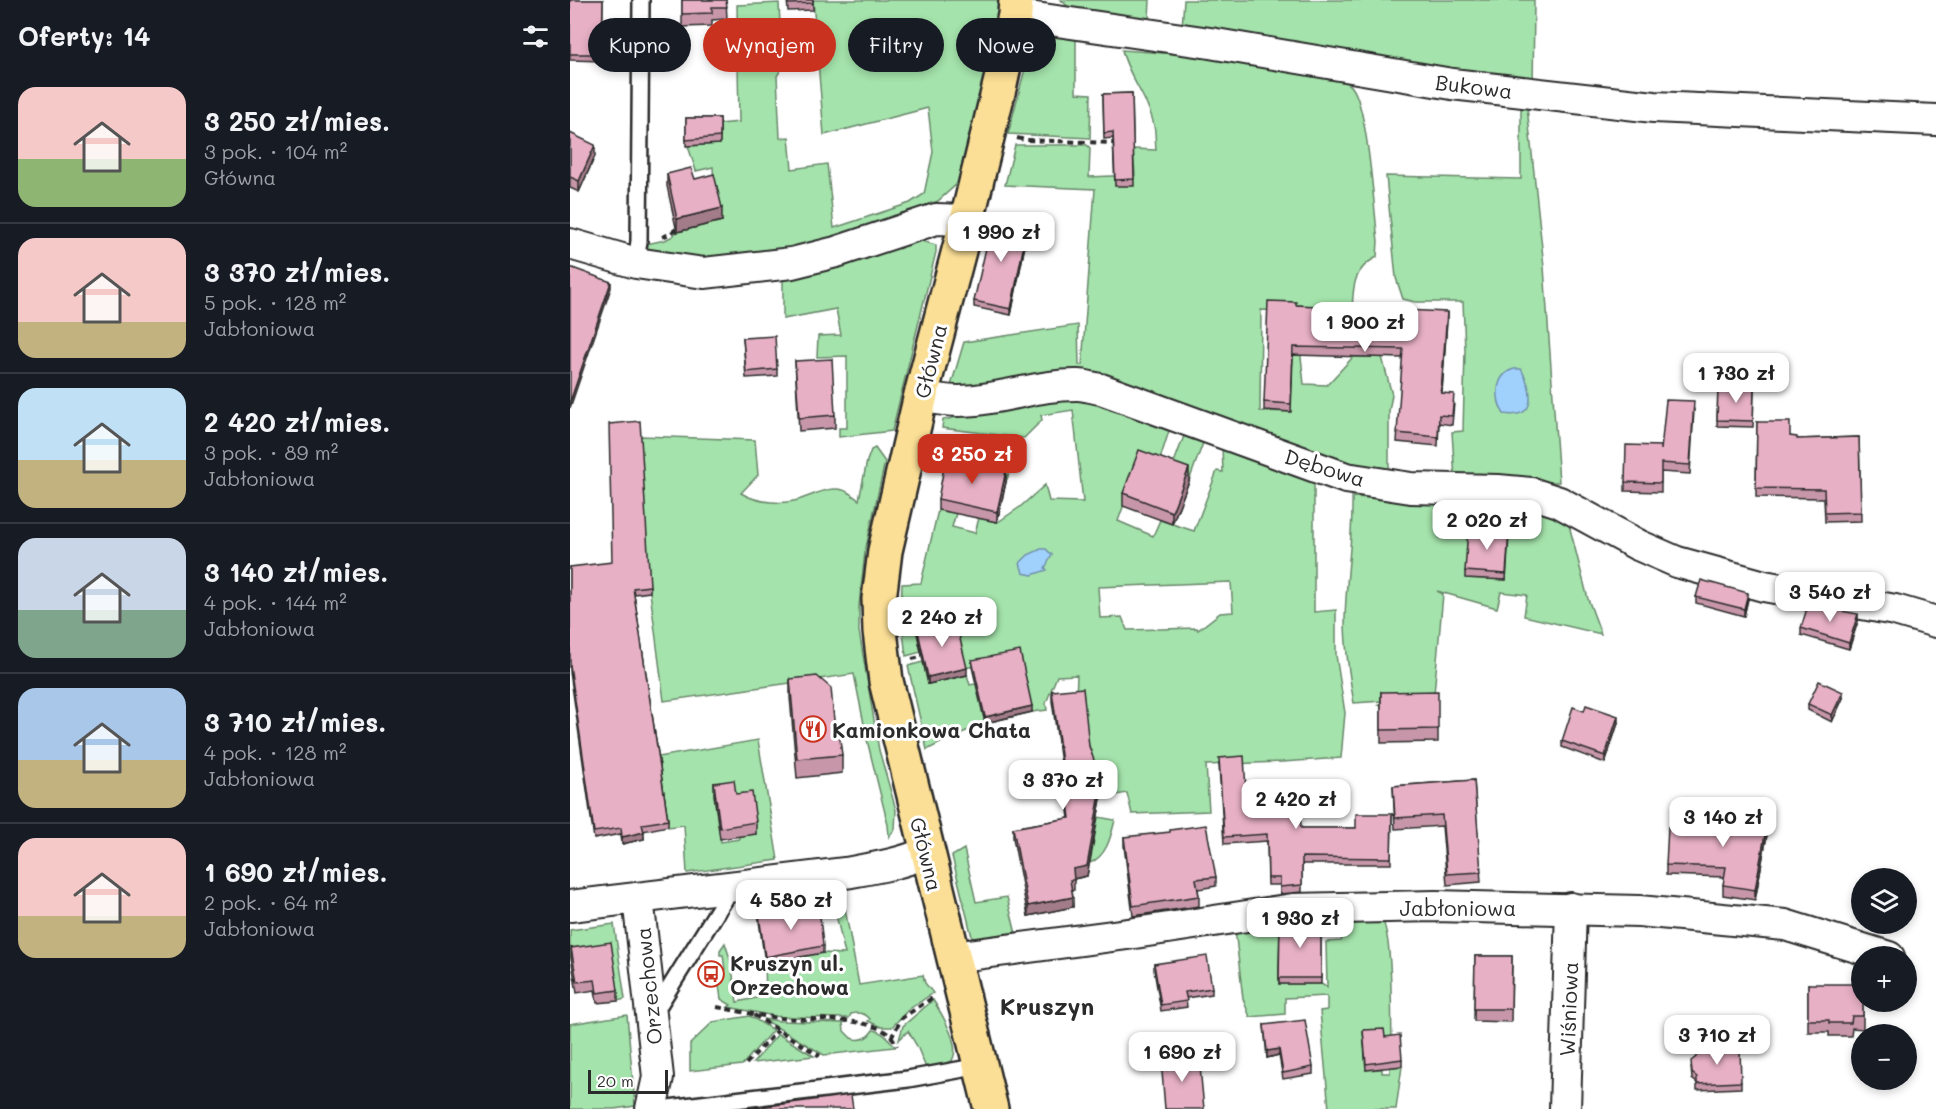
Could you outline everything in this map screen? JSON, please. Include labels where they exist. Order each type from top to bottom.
[{"type":"main road","name":"Główna","points":[[991,1109],[886,681],[882,658],[879,599],[885,551],[921,395],[967,220],[1016,8]]},
{"type":"street","name":"Bukowa","points":[[1016,8],[1210,44],[1452,84],[1654,108],[1936,120]]},
{"type":"street","points":[[570,244],[636,263],[704,273],[792,262],[836,252],[936,219],[967,220]]},
{"type":"street","name":"Dębowa","points":[[921,395],[934,400],[960,402],[1056,386],[1080,385],[1101,389],[1347,478],[1411,488],[1531,493],[1559,502],[1638,545],[1677,562],[1764,586],[1894,610],[1936,622]]},
{"type":"street","points":[[570,906],[846,873],[890,864],[927,852]]},
{"type":"street","name":"Orzechowa","points":[[638,898],[658,1077],[651,1109]]},
{"type":"street","name":"Jabłoniowa","points":[[953,957],[1293,909],[1436,906],[1639,911],[1785,925],[1853,946]]},
{"type":"street","name":"Wiśniowa","points":[[1565,1109],[1571,908]]},
{"type":"lane","points":[[636,263],[639,241],[641,0]]},
{"type":"lane","points":[[652,1016],[733,886]]},
{"type":"lane","points":[[660,1109],[908,1078],[980,1066]]},
{"type":"path","points":[[1015,138],[1113,144]]},
{"type":"path","points":[[891,1038],[903,1018],[936,995]]},
{"type":"path","points":[[717,1006],[781,1018],[870,1024],[882,1030],[896,1042],[897,1046]]},
{"type":"path","points":[[750,1013],[820,1056]]},
{"type":"path","points":[[746,1064],[778,1030]]},
{"type":"green space","points":[[813,0],[1002,0],[998,18],[956,18],[956,72],[986,72],[964,171],[958,183],[938,201],[814,246],[714,260],[652,254],[646,244],[673,236],[714,187],[713,167],[696,171],[688,146],[720,144],[720,124],[739,122],[738,72],[780,72],[777,76],[780,138],[789,137],[792,169],[827,164],[834,228],[910,203],[924,194],[933,152],[928,108],[824,135],[819,72],[836,72],[836,18],[814,18]]},
{"type":"green space","points":[[1061,0],[1150,0],[1149,18],[1090,15],[1069,7]]},
{"type":"green space","points":[[1184,0],[1534,0],[1533,94],[1182,28]]},
{"type":"green space","points":[[779,3],[780,18],[737,18],[737,5]]},
{"type":"green space","points":[[1056,37],[1076,37],[1076,93],[1091,94],[1090,138],[1008,134],[1024,72],[1056,72]]},
{"type":"green space","points":[[1162,48],[1332,76],[1350,85],[1358,98],[1372,184],[1378,241],[1377,257],[1362,268],[1355,282],[1352,316],[1296,311],[1304,384],[1327,385],[1353,357],[1382,357],[1392,395],[1389,411],[1389,474],[1329,460],[1093,380],[950,389],[964,342],[1078,325],[1079,365],[1082,365],[1095,189],[1005,185],[1015,145],[1087,145],[1090,148],[1089,177],[1135,175],[1133,149],[1156,150],[1155,132],[1148,107],[1122,50],[1163,53]],"holes":[[[1261,310],[1295,311],[1290,412],[1260,411]]]},
{"type":"green space","points":[[1521,106],[1527,107],[1544,267],[1559,482],[1455,480],[1452,432],[1463,431],[1465,350],[1463,302],[1415,302],[1403,299],[1396,278],[1386,176],[1521,179]]},
{"type":"green space","points":[[918,240],[936,245],[936,252],[892,431],[839,437],[839,428],[847,428],[847,356],[817,357],[818,336],[841,335],[836,309],[783,319],[783,279]]},
{"type":"green space","points":[[1071,393],[1169,431],[1160,459],[1139,463],[1118,521],[1153,536],[1160,520],[1194,531],[1217,471],[1223,472],[1222,447],[1314,476],[1314,612],[1336,610],[1336,655],[1345,713],[1341,758],[1206,765],[1209,811],[1132,814],[1127,793],[1100,798],[1076,699],[1077,675],[1057,676],[1046,703],[1047,710],[1032,712],[1027,690],[981,701],[985,723],[927,750],[908,666],[923,662],[928,684],[967,675],[970,685],[1023,675],[1019,657],[965,668],[934,629],[930,611],[913,615],[921,652],[906,656],[901,616],[902,584],[921,583],[938,510],[956,513],[952,527],[975,533],[979,518],[998,522],[1020,507],[1045,485],[1049,501],[1083,502],[1073,410],[1041,415],[1042,420],[1024,438],[942,428],[943,420]],"holes":[[[1231,582],[1233,612],[1220,613],[1198,630],[1197,628],[1127,630],[1122,617],[1100,618],[1098,587]]]},
{"type":"green space","points":[[640,436],[755,440],[758,475],[741,493],[771,502],[794,501],[833,489],[845,491],[859,500],[871,450],[875,448],[885,462],[865,552],[859,606],[859,631],[879,750],[896,810],[895,829],[889,837],[854,674],[664,701],[650,592]]},
{"type":"green space","points":[[1184,436],[1203,443],[1189,481],[1170,473]]},
{"type":"green space","points":[[960,446],[1015,457],[1006,482],[973,474],[975,463],[957,458]]},
{"type":"green space","points":[[1352,497],[1482,503],[1461,509],[1448,525],[1448,535],[1468,535],[1466,578],[1506,580],[1509,538],[1522,538],[1524,507],[1564,518],[1568,521],[1588,599],[1601,634],[1524,616],[1527,595],[1501,592],[1497,608],[1437,591],[1443,594],[1434,694],[1393,704],[1379,705],[1383,701],[1354,703],[1345,619]]},
{"type":"green space","points":[[758,740],[778,860],[687,873],[684,825],[668,827],[658,757]],"holes":[[[714,794],[736,806],[756,834],[739,836],[739,839],[721,842]]]},
{"type":"green space","points":[[1098,817],[1115,820],[1104,851],[1101,856],[1090,863]]},
{"type":"green space","points":[[964,849],[976,902],[1007,897],[1017,938],[974,945],[952,856]]},
{"type":"green space","points":[[842,892],[859,985],[923,975],[925,983],[933,993],[908,1010],[892,1027],[881,1027],[868,1021],[870,1019],[866,1015],[859,1013],[851,1014],[849,1018],[780,1017],[728,1007],[731,1005],[721,999],[717,971],[725,970],[720,950],[725,943],[731,962],[737,1002],[766,996],[765,963],[823,953],[845,954],[832,897]]},
{"type":"green space","points":[[1382,919],[1386,929],[1390,960],[1392,1043],[1366,1070],[1382,1069],[1382,1073],[1390,1073],[1390,1067],[1402,1066],[1396,1109],[1329,1109],[1320,1011],[1327,1010],[1327,996],[1285,998],[1285,1014],[1250,1017],[1243,999],[1235,929],[1280,920],[1279,984],[1321,984],[1327,987],[1326,942],[1341,941],[1346,926],[1356,921]]},
{"type":"green space","points":[[614,924],[625,999],[618,1001],[570,958],[570,930]]},
{"type":"green space","points":[[933,1000],[950,1032],[954,1054],[951,1062],[942,1067],[926,1068],[908,1031],[899,1040],[903,1026]]},
{"type":"green space","points":[[627,1015],[635,1106],[614,1109],[570,1109],[570,1024]]},
{"type":"green space","points":[[750,1016],[773,1030],[742,1065],[690,1071],[690,1044],[713,1022]]},
{"type":"green space","points":[[763,1019],[843,1023],[844,1031],[851,1038],[858,1040],[864,1038],[873,1030],[885,1036],[895,1047],[824,1055]]},
{"type":"green space","points":[[778,1034],[814,1056],[753,1063]]},
{"type":"water","points":[[1521,369],[1525,377],[1530,402],[1523,412],[1515,415],[1504,414],[1499,402],[1498,388],[1507,372]]},
{"type":"water","points":[[1046,549],[1052,555],[1045,568],[1047,570],[1032,575],[1023,573],[1020,563],[1028,555]]},
{"type":"building","points":[[570,0],[603,0],[603,18],[588,18],[588,54],[570,54]]},
{"type":"building","points":[[682,0],[726,0],[727,7],[712,7],[712,13],[682,14]]},
{"type":"building","points":[[788,0],[813,0],[813,3],[788,4]]},
{"type":"building","points":[[1132,93],[1134,179],[1115,180],[1113,132],[1104,133],[1103,94]]},
{"type":"building","points":[[686,118],[720,118],[720,137],[686,140]]},
{"type":"building","points":[[570,133],[595,145],[579,181],[570,177]]},
{"type":"building","points":[[691,168],[695,179],[714,174],[722,208],[677,219],[667,174]]},
{"type":"building","points":[[993,217],[1028,224],[1011,309],[974,301]]},
{"type":"building","points":[[570,267],[611,282],[570,402]]},
{"type":"building","points":[[1268,301],[1296,302],[1296,305],[1447,312],[1441,393],[1454,394],[1452,416],[1439,415],[1438,437],[1397,433],[1403,349],[1293,347],[1291,404],[1264,402]]},
{"type":"building","points":[[775,336],[777,369],[746,372],[743,338]]},
{"type":"building","points":[[832,359],[835,415],[799,418],[795,361]]},
{"type":"building","points":[[1718,387],[1754,387],[1753,421],[1717,420]]},
{"type":"building","points":[[1666,400],[1694,401],[1690,465],[1661,463],[1661,483],[1625,482],[1626,445],[1661,446],[1661,450]]},
{"type":"building","points":[[640,421],[650,586],[633,588],[668,820],[642,824],[644,832],[622,837],[621,828],[594,832],[570,665],[570,567],[612,562],[609,424]]},
{"type":"building","points":[[1757,422],[1790,422],[1790,436],[1797,437],[1797,439],[1859,437],[1861,512],[1825,513],[1824,489],[1756,488]]},
{"type":"building","points":[[1139,450],[1189,468],[1172,512],[1123,493]]},
{"type":"building","points":[[946,457],[1006,471],[997,512],[938,499]]},
{"type":"building","points":[[1468,528],[1509,531],[1506,574],[1465,571]]},
{"type":"building","points":[[1701,580],[1748,593],[1744,609],[1696,597]]},
{"type":"building","points":[[1808,605],[1858,614],[1849,643],[1801,628]]},
{"type":"building","points":[[955,618],[967,668],[928,677],[917,627]]},
{"type":"building","points":[[1020,651],[1032,706],[985,717],[972,660]]},
{"type":"building","name":"Kamionkowa Chata","points":[[817,676],[831,688],[835,731],[839,731],[842,755],[797,759],[790,679]]},
{"type":"building","points":[[1819,681],[1843,692],[1832,715],[1808,704]]},
{"type":"building","points":[[1083,688],[1089,746],[1102,783],[1087,866],[1073,869],[1074,880],[1070,880],[1073,897],[1028,906],[1013,828],[1070,818],[1052,691]]},
{"type":"building","points":[[1438,691],[1438,729],[1381,730],[1381,692]]},
{"type":"building","points":[[1586,705],[1618,716],[1605,756],[1562,741],[1573,707],[1584,711]]},
{"type":"building","points":[[1244,756],[1247,808],[1300,808],[1301,828],[1356,828],[1356,814],[1392,814],[1391,858],[1302,857],[1302,885],[1280,887],[1280,878],[1268,878],[1267,834],[1224,837],[1219,758]]},
{"type":"building","points":[[734,780],[736,794],[752,792],[756,822],[720,828],[714,783]]},
{"type":"building","points":[[1474,780],[1481,872],[1447,874],[1442,815],[1395,818],[1393,786]]},
{"type":"building","points":[[1737,809],[1769,813],[1755,890],[1723,885],[1726,867],[1666,865],[1668,827],[1733,830]]},
{"type":"building","points":[[1206,825],[1216,877],[1196,879],[1199,896],[1133,906],[1124,837]]},
{"type":"building","points":[[819,906],[823,946],[765,957],[759,915]]},
{"type":"building","points":[[1321,919],[1321,978],[1279,978],[1280,922]]},
{"type":"building","points":[[611,942],[618,990],[597,993],[595,980],[577,982],[571,948]]},
{"type":"building","points":[[1207,956],[1212,988],[1185,992],[1187,1001],[1161,1005],[1154,964]]},
{"type":"building","points":[[1475,956],[1512,956],[1511,1009],[1474,1009]]},
{"type":"building","points":[[1808,984],[1851,984],[1851,1012],[1863,1012],[1863,1016],[1852,1016],[1851,1023],[1808,1020]]},
{"type":"building","points":[[1305,1020],[1313,1067],[1283,1073],[1279,1049],[1267,1051],[1264,1025]]},
{"type":"building","points":[[1384,1029],[1385,1037],[1400,1035],[1402,1059],[1366,1064],[1363,1030]]},
{"type":"building","points":[[1740,1048],[1741,1082],[1697,1084],[1697,1077],[1692,1073],[1691,1061],[1696,1057],[1697,1050]]},
{"type":"building","points":[[1199,1056],[1204,1109],[1165,1109],[1161,1059]]},
{"type":"building","points":[[851,1095],[853,1109],[746,1109]]},
{"type":"place","name":"Kamionkowa Chata","points":[[813,729]]},
{"type":"place","name":"Kruszyn ul. Orzechowa","points":[[711,974]]},
{"type":"district","name":"Kruszyn","points":[[1047,1005]]}]
